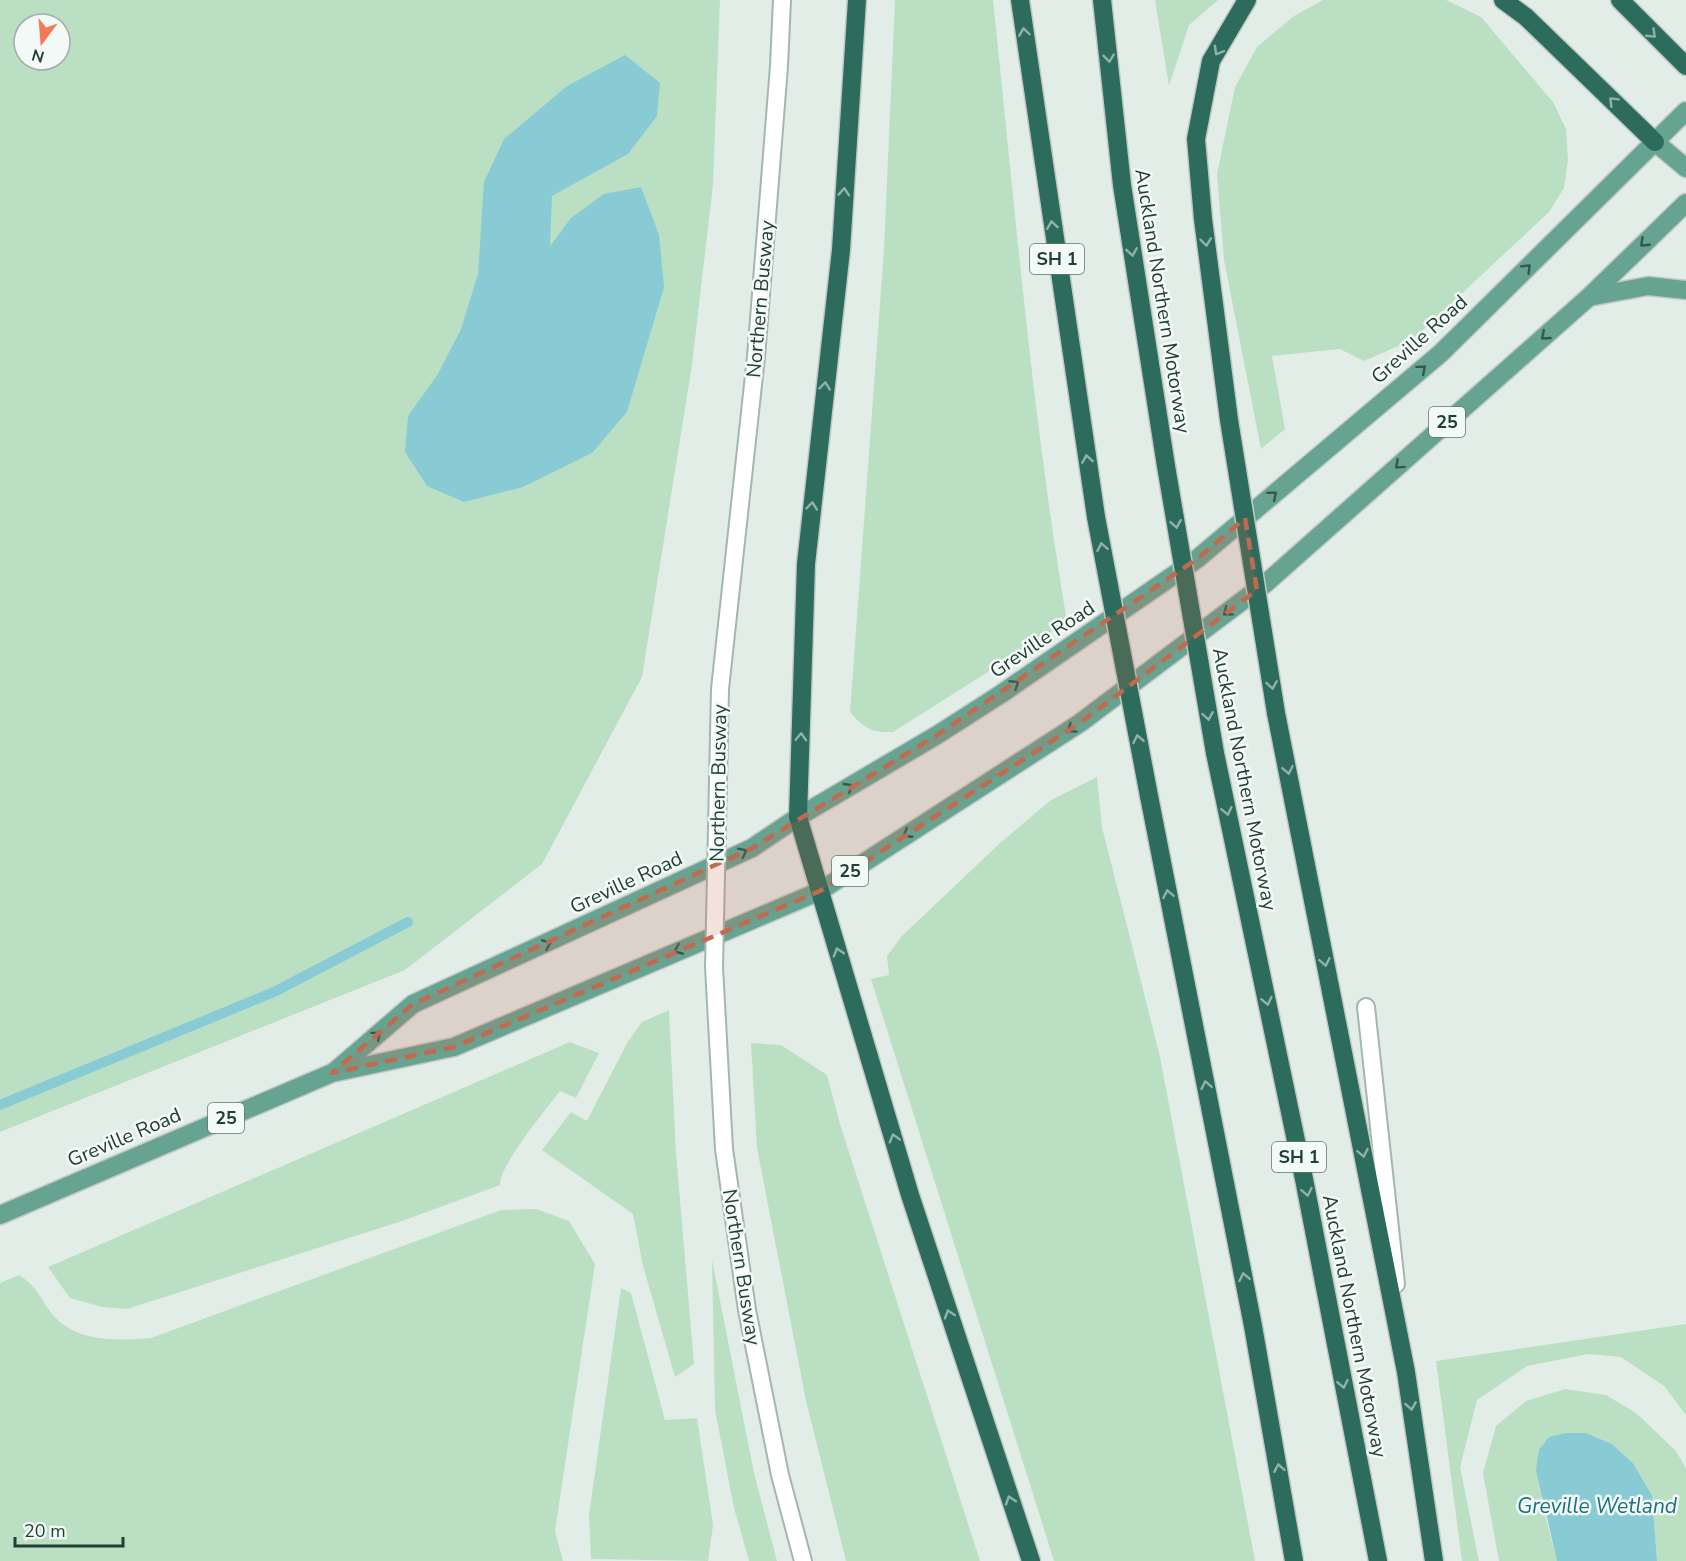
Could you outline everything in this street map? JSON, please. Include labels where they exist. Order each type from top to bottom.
[{"type":"highway","points":[[857,0],[840,250],[806,564],[798,817],[910,1195],[1030,1561]]},
{"type":"highway","name":"SH 1","points":[[1020,0],[1096,517],[1253,1326],[1294,1561]]},
{"type":"highway","name":"Auckland Northern Motorway","points":[[1102,0],[1122,185],[1166,466],[1215,753],[1304,1179],[1378,1561]]},
{"type":"highway","points":[[1247,0],[1211,61],[1196,139],[1203,219],[1229,420],[1276,713],[1406,1372],[1434,1561]]},
{"type":"highway","points":[[1503,0],[1526,17],[1655,142]]},
{"type":"highway","points":[[1620,0],[1686,66]]},
{"type":"main road","name":"Greville Road","points":[[332,1073],[413,1004],[752,848],[798,817],[955,723],[1197,559],[1441,353],[1686,111]]},
{"type":"main road","points":[[1655,142],[1686,168]]},
{"type":"main road","name":"Greville Road","points":[[0,1215],[332,1073],[454,1047],[820,891],[1080,723],[1266,583],[1589,297],[1686,203]]},
{"type":"main road","points":[[1589,297],[1648,286],[1686,290]]},
{"type":"lane","name":"Northern Busway","points":[[782,0],[779,66],[756,357],[720,688],[714,967],[724,1149],[747,1310],[780,1474],[803,1561]]},
{"type":"lane","points":[[1366,1007],[1406,1372]]},
{"type":"highlighted area","points":[[1245,518],[1257,590],[1080,723],[820,891],[454,1047],[332,1073],[413,1004],[752,848],[937,735],[1197,559]]},
{"type":"green space","points":[[0,0],[720,0],[713,185],[692,365],[642,677],[542,864],[405,970],[0,1132]]},
{"type":"green space","points":[[895,0],[993,0],[1034,389],[1067,622],[893,732],[886,732],[868,728],[850,712],[884,249]]},
{"type":"green space","points":[[1155,0],[1218,0],[1189,25],[1169,86]]},
{"type":"green space","points":[[1323,0],[1446,0],[1481,17],[1553,102],[1566,129],[1568,161],[1564,188],[1549,212],[1412,340],[1364,361],[1340,349],[1272,356],[1285,429],[1261,449],[1224,260],[1217,174],[1235,87],[1257,47],[1294,16]]},
{"type":"green space","points":[[1097,777],[1102,827],[1160,1057],[1255,1561],[1054,1561],[871,979],[889,975],[887,956],[902,936],[1000,843],[1051,800]]},
{"type":"green space","points":[[669,1010],[676,1153],[694,1364],[675,1377],[643,1266],[633,1214],[542,1150],[571,1112],[587,1121],[627,1043],[642,1022]]},
{"type":"green space","points":[[570,1042],[599,1053],[576,1098],[560,1091],[535,1123],[507,1165],[500,1185],[402,1221],[127,1309],[102,1307],[70,1298],[48,1267]]},
{"type":"green space","points":[[751,1043],[781,1045],[827,1075],[840,1124],[980,1561],[846,1561],[806,1401],[757,1148]]},
{"type":"green space","points":[[536,1209],[569,1221],[595,1264],[555,1531],[563,1561],[0,1561],[0,1283],[19,1275],[36,1290],[55,1317],[75,1331],[100,1338],[126,1340],[151,1338],[501,1210]]},
{"type":"green space","points":[[712,1260],[754,1473],[777,1561],[749,1561],[734,1508],[715,1410]]},
{"type":"green space","points":[[621,1288],[631,1293],[665,1420],[697,1418],[713,1525],[708,1561],[591,1559],[589,1515]]},
{"type":"green space","points":[[1686,1324],[1686,1415],[1664,1386],[1621,1357],[1588,1354],[1527,1366],[1477,1400],[1460,1467],[1479,1561],[1462,1561],[1436,1361]]},
{"type":"green space","points":[[1565,1389],[1606,1395],[1636,1413],[1675,1450],[1686,1468],[1686,1561],[1657,1561],[1652,1494],[1633,1463],[1612,1444],[1588,1433],[1566,1433],[1541,1500],[1557,1561],[1499,1561],[1483,1473],[1496,1426],[1526,1401]]},
{"type":"water","points":[[625,55],[660,83],[657,116],[628,154],[552,196],[550,246],[571,218],[604,194],[641,187],[659,235],[664,287],[627,412],[592,453],[523,487],[464,502],[427,486],[405,452],[408,416],[438,374],[461,329],[478,274],[484,182],[504,139],[567,86]]},
{"type":"water","name":"Greville Wetland","points":[[1566,1433],[1587,1433],[1612,1444],[1633,1463],[1652,1495],[1657,1561],[1557,1561],[1536,1470],[1539,1450],[1549,1437]]},
{"type":"waterway","points":[[0,1105],[274,992],[408,922]]}]
